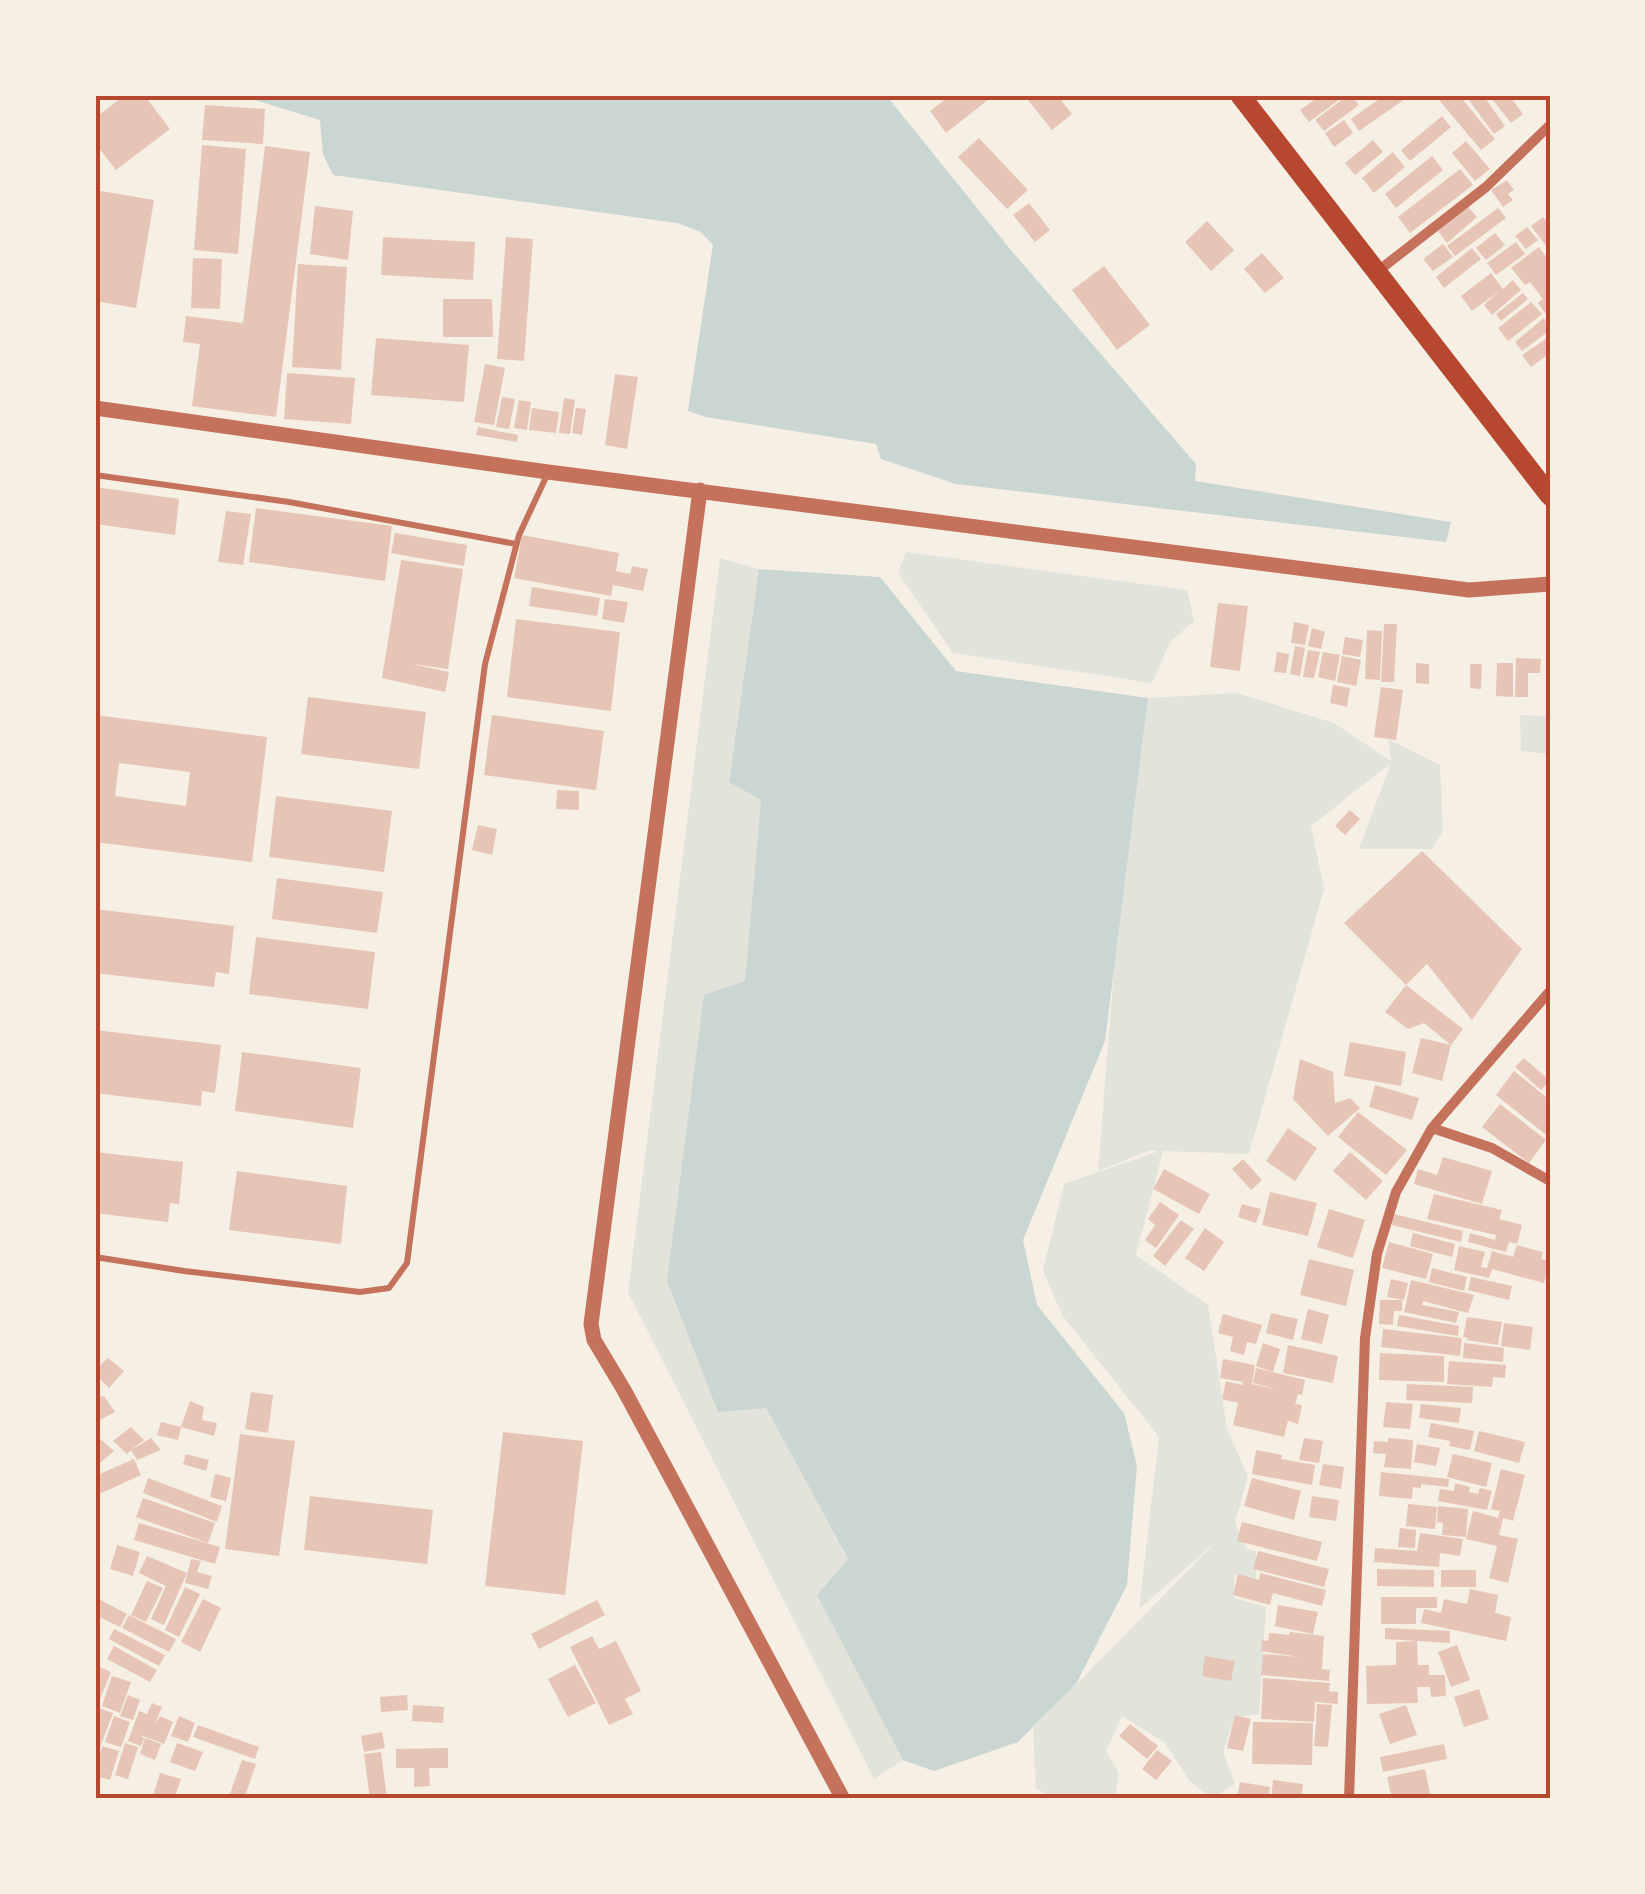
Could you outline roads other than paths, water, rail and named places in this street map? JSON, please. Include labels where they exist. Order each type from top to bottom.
[{"type":"main road","points":[[1240,95],[1550,496]]},
{"type":"street","points":[[1378,270],[1486,187],[1550,125]]},
{"type":"street","points":[[95,408],[548,472],[1469,590],[1550,584]]},
{"type":"street","points":[[700,490],[591,1324],[594,1340],[843,1799]]},
{"type":"street","points":[[1349,1799],[1366,1338],[1377,1254],[1396,1192],[1432,1128],[1550,991]]},
{"type":"street","points":[[1432,1128],[1492,1148],[1550,1181]]},
{"type":"lane","points":[[95,1256],[360,1292],[389,1288],[407,1263],[485,664],[516,544],[548,472]]},
{"type":"lane","points":[[95,474],[289,502],[516,544]]}]
